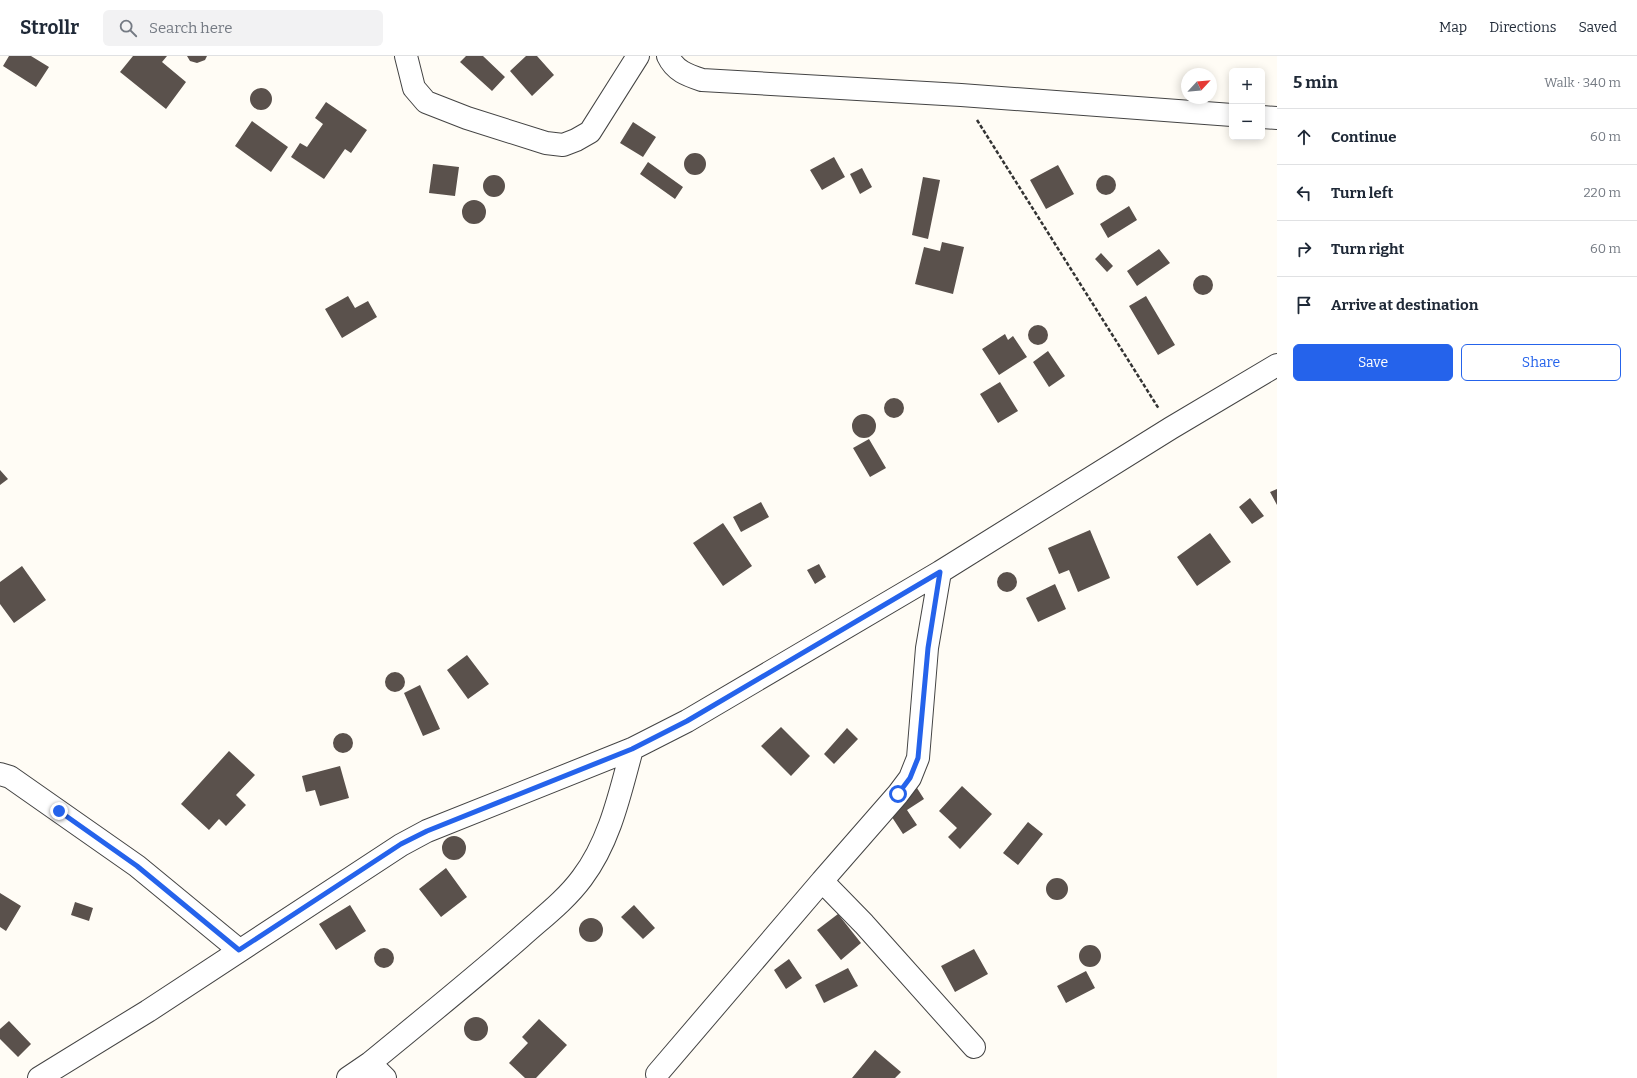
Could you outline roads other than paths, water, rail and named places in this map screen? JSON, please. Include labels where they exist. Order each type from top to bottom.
[{"type":"street","points":[[406,56],[414,88],[426,102],[467,118],[546,144],[563,145],[590,132],[638,56]]},
{"type":"street","points":[[668,56],[670,62],[683,74],[702,80],[961,95],[1229,115]]},
{"type":"street","points":[[1265,117],[1277,118]]},
{"type":"street","points":[[39,1078],[148,1011],[379,858],[427,831],[632,749],[687,721],[940,572],[1171,428],[1277,365]]},
{"type":"street","points":[[657,1074],[898,794],[910,778],[918,758],[928,648],[940,572]]},
{"type":"street","points":[[348,1078],[378,1071],[501,955],[564,899],[583,878],[604,842],[617,806],[632,749]]},
{"type":"street","points":[[0,774],[10,777],[137,866],[239,950]]},
{"type":"street","points":[[822,881],[864,924],[974,1047]]}]
